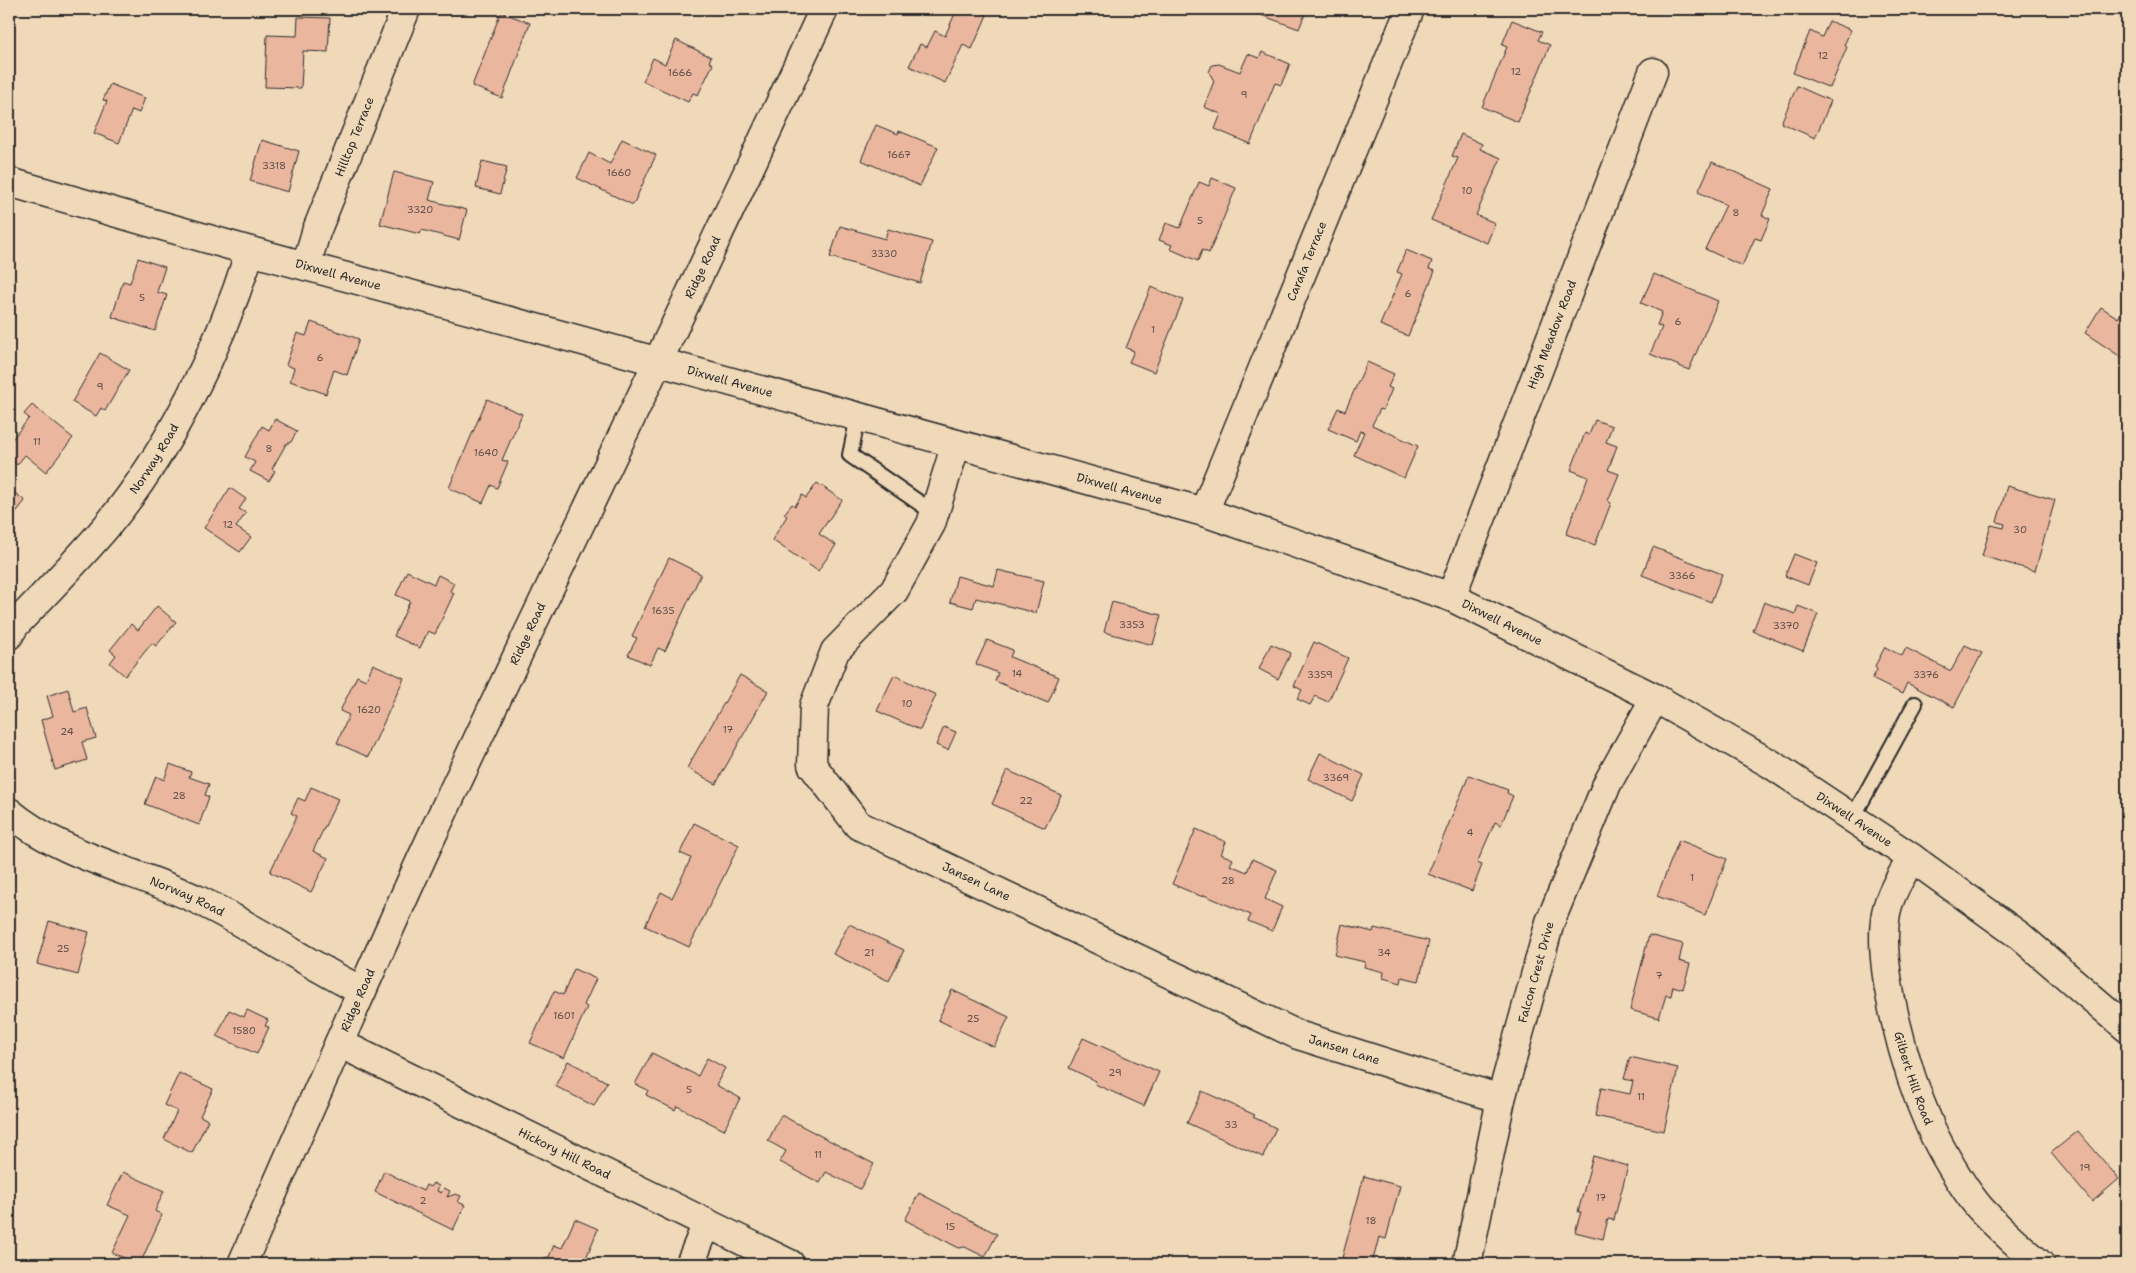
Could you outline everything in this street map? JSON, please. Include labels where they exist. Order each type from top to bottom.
[{"type":"street","name":"Hilltop Terrace","points":[[306,266],[322,216],[406,9]]},
{"type":"street","name":"Ridge Road","points":[[242,1264],[362,990],[430,841],[767,134],[824,9]]},
{"type":"street","name":"Carafa Terrace","points":[[1204,512],[1410,9]]},
{"type":"street","name":"High Meadow Road","points":[[1451,597],[1653,72]]},
{"type":"street","name":"Dixwell Avenue","points":[[9,182],[250,252],[658,361],[1204,512],[1451,597],[1655,698],[1771,764],[1912,858],[2020,936],[2127,1028]]},
{"type":"street","name":"Norway Road","points":[[9,635],[15,625],[107,526],[159,453],[203,372],[240,282],[250,252]]},
{"type":"street","name":"Jansen Lane","points":[[956,444],[931,524],[894,591],[835,651],[814,706],[812,765],[858,825],[1298,1035],[1501,1099]]},
{"type":"street","name":"Falcon Crest Drive","points":[[1466,1264],[1501,1099],[1550,922],[1607,784],[1655,698]]},
{"type":"street","name":"Norway Road","points":[[9,812],[28,828],[69,849],[198,900],[362,990]]},
{"type":"street","name":"Gilbert Hill Road","points":[[1912,858],[1897,884],[1886,911],[1883,944],[1896,1018],[1909,1067],[1930,1127],[1978,1206],[2040,1264]]},
{"type":"street","name":"Hickory Hill Road","points":[[339,1043],[790,1264]]},
{"type":"street","points":[[690,1264],[707,1223]]},
{"type":"lane","points":[[858,417],[850,456],[934,513]]},
{"type":"lane","points":[[1852,818],[1915,704]]},
{"type":"building","points":[[957,9],[974,9],[987,15],[972,49],[963,45],[945,83],[909,66],[920,44],[927,47],[935,31],[945,36]]},
{"type":"building","points":[[1264,9],[1307,9],[1299,29],[1261,15]]},
{"type":"building","points":[[501,12],[530,23],[502,98],[472,86]]},
{"type":"building","points":[[298,17],[330,18],[328,52],[303,51],[301,88],[265,87],[267,35],[297,36]]},
{"type":"building","points":[[1512,20],[1542,32],[1538,40],[1550,45],[1518,122],[1482,107],[1507,47],[1502,45]]},
{"type":"building","points":[[1829,21],[1851,30],[1844,45],[1847,47],[1830,88],[1793,73],[1810,31],[1822,37]]},
{"type":"building","points":[[676,40],[711,57],[709,62],[713,64],[698,95],[693,93],[688,102],[643,81],[653,58],[665,64]]},
{"type":"building","points":[[1262,52],[1290,64],[1281,85],[1275,83],[1250,144],[1215,129],[1221,114],[1204,107],[1214,81],[1209,72],[1212,65],[1219,64],[1240,72],[1248,54],[1259,58]]},
{"type":"building","points":[[110,84],[145,98],[139,113],[132,110],[119,143],[94,133],[107,101],[103,100]]},
{"type":"building","points":[[1797,86],[1831,101],[1815,138],[1781,123]]},
{"type":"building","points":[[876,125],[898,134],[899,131],[938,147],[920,186],[861,160]]},
{"type":"building","points":[[1461,134],[1482,144],[1480,149],[1501,158],[1476,215],[1495,223],[1487,243],[1431,220],[1458,158],[1452,156]]},
{"type":"building","points":[[622,139],[656,155],[633,205],[577,178],[589,153],[610,164]]},
{"type":"building","points":[[262,140],[299,151],[288,192],[250,181]]},
{"type":"building","points":[[482,161],[507,167],[500,194],[476,188]]},
{"type":"building","points":[[1712,162],[1773,189],[1762,215],[1770,219],[1761,240],[1755,238],[1742,266],[1705,249],[1726,205],[1698,192]]},
{"type":"building","points":[[394,172],[434,182],[429,200],[467,210],[459,240],[422,230],[420,234],[380,224]]},
{"type":"building","points":[[1212,178],[1236,188],[1209,253],[1202,250],[1198,261],[1170,249],[1172,245],[1159,240],[1166,223],[1180,228],[1199,182],[1209,186]]},
{"type":"building","points":[[840,226],[885,239],[888,229],[932,242],[920,283],[830,257]]},
{"type":"building","points":[[1406,250],[1432,261],[1429,269],[1435,271],[1408,336],[1380,325],[1402,274],[1397,272]]},
{"type":"building","points":[[138,258],[165,267],[157,292],[167,295],[155,331],[112,317],[123,281],[130,283]]},
{"type":"building","points":[[1654,274],[1718,301],[1689,370],[1650,354],[1662,327],[1657,325],[1662,312],[1641,303]]},
{"type":"building","points":[[1151,287],[1183,300],[1154,372],[1129,362],[1134,351],[1126,348]]},
{"type":"building","points":[[2127,303],[2127,361],[2085,333],[2101,307],[2118,318]]},
{"type":"building","points":[[311,322],[359,339],[347,375],[334,370],[326,394],[290,381],[294,368],[286,365],[297,333],[306,336]]},
{"type":"building","points":[[100,353],[129,370],[105,411],[101,408],[96,416],[72,402]]},
{"type":"building","points":[[1367,362],[1394,374],[1388,387],[1392,389],[1383,410],[1380,409],[1372,425],[1418,446],[1404,478],[1354,455],[1364,432],[1360,431],[1356,441],[1328,429],[1338,408],[1345,411]]},
{"type":"building","points":[[487,399],[522,414],[502,460],[508,462],[497,488],[491,485],[483,503],[449,488]]},
{"type":"building","points":[[32,405],[73,438],[46,472],[25,455],[17,465],[9,458],[9,440],[10,442],[29,418],[24,414]]},
{"type":"building","points":[[275,419],[297,431],[291,442],[286,444],[272,469],[275,471],[269,481],[250,471],[255,462],[245,457],[262,426],[269,430]]},
{"type":"building","points":[[1595,420],[1612,426],[1606,442],[1617,446],[1608,470],[1619,474],[1608,501],[1611,503],[1595,545],[1566,534],[1588,477],[1571,470],[1585,433],[1589,435]]},
{"type":"building","points":[[817,483],[842,500],[819,534],[836,545],[818,571],[772,540],[787,516],[784,514],[792,504],[795,506],[802,495],[806,498]]},
{"type":"building","points":[[2007,486],[2055,500],[2035,571],[1982,556],[1991,525],[2004,528],[2005,524],[1997,522]]},
{"type":"building","points":[[9,488],[25,501],[9,521]]},
{"type":"building","points":[[230,488],[246,499],[239,509],[246,513],[236,527],[251,537],[240,552],[204,528]]},
{"type":"building","points":[[1653,547],[1722,574],[1711,602],[1642,575]]},
{"type":"building","points":[[1794,554],[1817,563],[1808,585],[1785,576]]},
{"type":"building","points":[[669,558],[701,574],[665,651],[658,648],[650,665],[628,655],[637,638],[632,636]]},
{"type":"building","points":[[998,570],[1044,581],[1036,613],[976,598],[973,608],[950,602],[957,576],[994,586]]},
{"type":"building","points":[[407,571],[434,584],[438,575],[454,583],[450,591],[454,593],[435,634],[428,631],[420,648],[394,636],[410,601],[396,595]]},
{"type":"building","points":[[1112,602],[1161,615],[1153,645],[1104,632]]},
{"type":"building","points":[[1764,602],[1795,614],[1798,606],[1818,614],[1803,651],[1753,631]]},
{"type":"building","points":[[157,606],[176,622],[156,646],[152,643],[125,676],[110,663],[116,655],[110,650],[131,624],[138,630]]},
{"type":"building","points":[[987,640],[1013,650],[1010,657],[1059,677],[1048,703],[995,681],[998,673],[976,664]]},
{"type":"building","points":[[1314,642],[1348,658],[1328,702],[1315,696],[1310,705],[1297,699],[1302,690],[1294,686]]},
{"type":"building","points":[[1271,644],[1291,653],[1278,679],[1259,669]]},
{"type":"building","points":[[1965,645],[1982,653],[1954,707],[1907,683],[1902,694],[1872,679],[1877,670],[1875,666],[1885,647],[1902,656],[1906,648],[1951,671]]},
{"type":"building","points":[[373,664],[404,678],[368,757],[337,743],[349,715],[340,711],[357,676],[366,680]]},
{"type":"building","points":[[740,675],[768,691],[716,784],[687,768]]},
{"type":"building","points":[[894,675],[936,695],[920,730],[877,711]]},
{"type":"building","points":[[68,689],[74,712],[87,708],[96,738],[82,742],[87,760],[55,770],[41,720],[53,716],[47,696]]},
{"type":"building","points":[[944,727],[956,732],[948,750],[936,745]]},
{"type":"building","points":[[1320,753],[1364,775],[1352,801],[1308,779]]},
{"type":"building","points":[[170,764],[191,772],[189,777],[209,784],[205,795],[209,797],[199,825],[145,804],[156,776],[164,780]]},
{"type":"building","points":[[1007,770],[1061,795],[1045,828],[992,804]]},
{"type":"building","points":[[1469,775],[1508,790],[1507,793],[1513,796],[1501,825],[1495,822],[1477,863],[1482,865],[1472,891],[1428,874]]},
{"type":"building","points":[[311,787],[338,799],[313,851],[328,858],[311,892],[270,872],[297,816],[291,813],[298,798],[305,801]]},
{"type":"building","points":[[694,823],[739,845],[689,947],[645,926],[661,892],[672,898],[691,858],[680,853]]},
{"type":"building","points":[[1196,829],[1226,842],[1221,854],[1233,859],[1230,865],[1247,872],[1252,859],[1277,870],[1265,899],[1282,907],[1272,931],[1248,921],[1251,915],[1172,884]]},
{"type":"building","points":[[1679,840],[1727,859],[1705,915],[1657,896]]},
{"type":"building","points":[[49,921],[89,932],[78,975],[37,964]]},
{"type":"building","points":[[849,924],[904,950],[889,981],[833,954]]},
{"type":"building","points":[[1342,924],[1373,932],[1374,928],[1429,941],[1419,981],[1402,977],[1401,983],[1383,978],[1384,972],[1364,967],[1365,962],[1335,955]]},
{"type":"building","points":[[1649,935],[1683,944],[1679,961],[1690,964],[1683,989],[1673,986],[1671,996],[1666,995],[1659,1018],[1630,1010]]},
{"type":"building","points":[[574,969],[596,979],[584,1005],[587,1007],[564,1058],[530,1043],[554,991],[563,995]]},
{"type":"building","points":[[952,990],[1009,1017],[994,1047],[938,1020]]},
{"type":"building","points":[[229,1010],[244,1017],[247,1010],[268,1020],[265,1026],[269,1027],[257,1054],[217,1036]]},
{"type":"building","points":[[1083,1038],[1159,1072],[1144,1106],[1095,1084],[1096,1081],[1069,1068]]},
{"type":"building","points":[[652,1053],[698,1076],[707,1058],[725,1068],[716,1085],[740,1098],[724,1130],[677,1106],[675,1110],[646,1095],[648,1090],[635,1084]]},
{"type":"building","points":[[1630,1057],[1678,1068],[1664,1131],[1595,1116],[1601,1088],[1630,1094],[1633,1081],[1624,1079]]},
{"type":"building","points":[[568,1061],[607,1082],[594,1106],[555,1086]]},
{"type":"building","points":[[179,1073],[213,1089],[200,1116],[208,1120],[192,1153],[164,1139],[177,1111],[164,1105]]},
{"type":"building","points":[[1202,1091],[1255,1115],[1253,1117],[1276,1128],[1263,1157],[1187,1123]]},
{"type":"building","points":[[781,1115],[874,1164],[860,1189],[826,1172],[820,1183],[780,1162],[786,1151],[768,1141]]},
{"type":"building","points":[[2078,1131],[2119,1179],[2092,1202],[2051,1153]]},
{"type":"building","points":[[1593,1156],[1628,1166],[1614,1220],[1608,1219],[1603,1239],[1575,1232],[1581,1212],[1578,1212]]},
{"type":"building","points":[[384,1171],[423,1191],[426,1185],[430,1187],[433,1183],[439,1186],[437,1191],[441,1193],[444,1188],[450,1191],[447,1197],[456,1194],[461,1196],[458,1202],[465,1205],[453,1230],[375,1192]]},
{"type":"building","points":[[123,1172],[164,1191],[155,1211],[162,1215],[140,1264],[112,1253],[130,1215],[107,1205]]},
{"type":"building","points":[[1364,1176],[1400,1186],[1386,1239],[1379,1237],[1372,1264],[1342,1258]]},
{"type":"building","points":[[919,1193],[997,1234],[985,1257],[965,1247],[959,1248],[905,1220]]},
{"type":"building","points":[[575,1219],[598,1229],[586,1258],[593,1261],[591,1264],[541,1264],[544,1258],[549,1257],[554,1245],[562,1248]]}]
